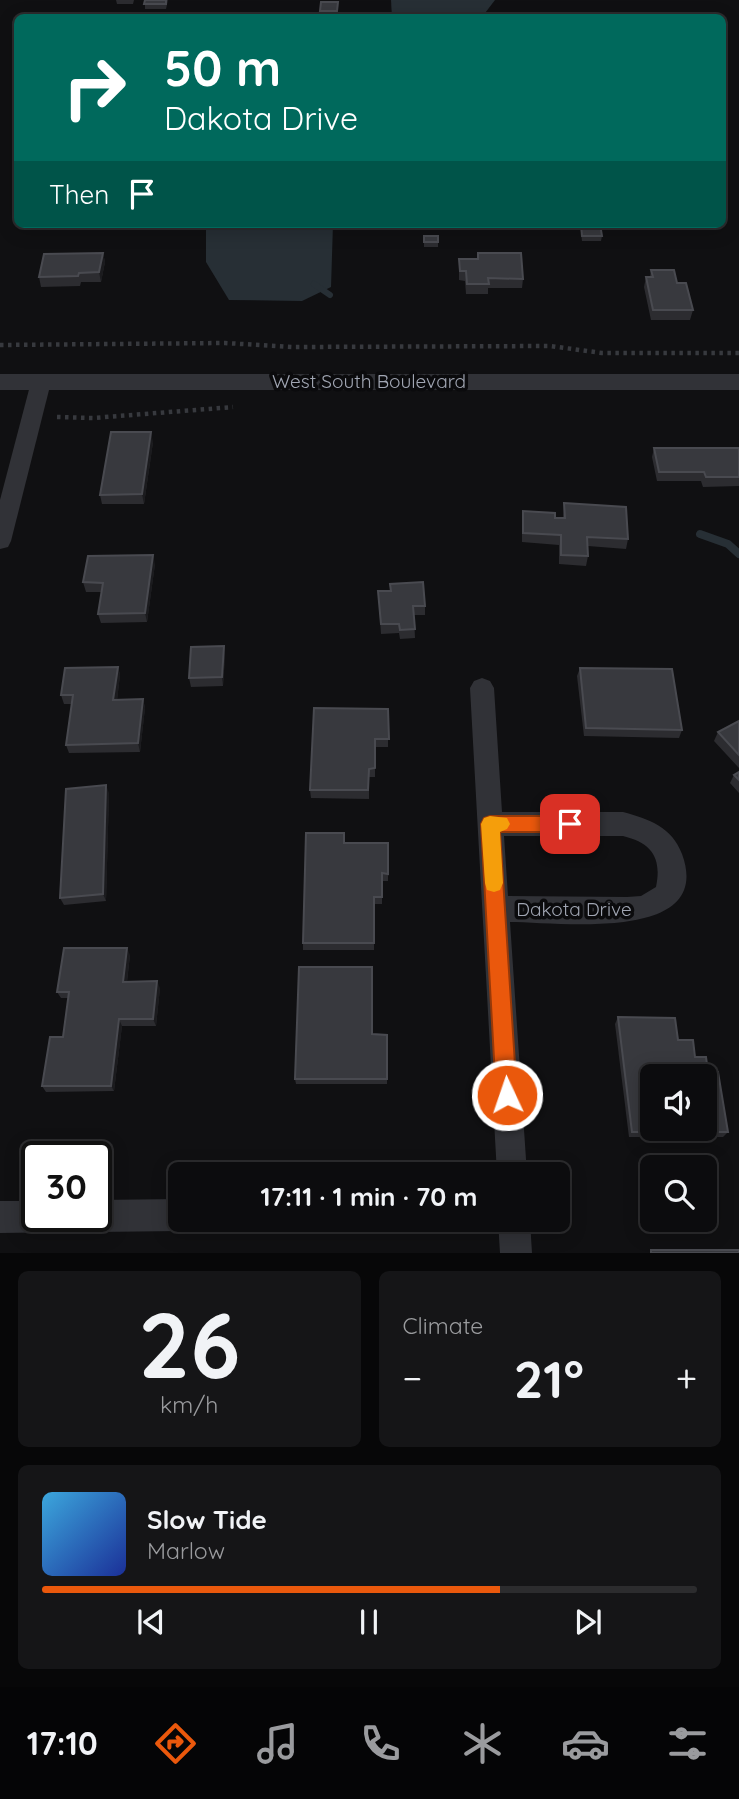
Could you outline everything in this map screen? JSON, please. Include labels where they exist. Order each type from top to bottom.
[{"type":"street","name":"West South Boulevard","points":[[0,382],[739,382]]},
{"type":"street","points":[[0,541],[41,382]]},
{"type":"street","name":"Dakota Drive","points":[[482,688],[511,1162]]},
{"type":"street","name":"Dakota Drive","points":[[490,824],[623,824],[644,828],[668,849],[672,862],[672,880],[668,895],[644,908],[495,909]]},
{"type":"street","points":[[112,1216],[168,1215]]},
{"type":"street","points":[[0,1217],[21,1217]]},
{"type":"street","points":[[515,1232],[516,1253]]},
{"type":"path","points":[[0,345],[225,343],[423,348],[550,346],[602,354],[739,353]]},
{"type":"path","points":[[47,417],[93,418],[234,407]]},
{"type":"shaded area","points":[[391,0],[495,0],[484,14],[392,14]]},
{"type":"shaded area","points":[[206,228],[333,228],[331,287],[302,301],[229,300],[206,262]]},
{"type":"building","points":[[145,0],[166,0],[166,4],[144,4]]},
{"type":"building","points":[[321,2],[338,2],[337,11],[320,11]]},
{"type":"building","points":[[581,228],[601,228],[602,236],[582,236]]},
{"type":"building","points":[[424,236],[438,236],[438,242],[424,242]]},
{"type":"building","points":[[103,253],[99,272],[79,273],[78,276],[39,277],[44,254]]},
{"type":"building","points":[[478,253],[521,253],[523,279],[488,278],[489,284],[467,284],[466,271],[460,271],[459,259],[478,259]]},
{"type":"building","points":[[651,270],[674,270],[677,283],[686,283],[693,310],[653,310],[646,277],[653,277]]},
{"type":"building","points":[[111,432],[151,432],[142,494],[100,495]]},
{"type":"building","points":[[654,448],[739,448],[739,477],[706,477],[704,472],[659,472]]},
{"type":"building","points":[[564,503],[626,507],[628,539],[587,537],[588,556],[561,555],[561,535],[523,533],[523,511],[555,513],[555,518],[565,518]]},
{"type":"building","points":[[153,555],[145,613],[98,614],[103,583],[83,582],[88,556]]},
{"type":"building","points":[[423,582],[425,606],[413,606],[415,629],[400,630],[399,624],[381,624],[378,591],[391,591],[390,584]]},
{"type":"building","points":[[224,646],[222,677],[189,678],[191,647]]},
{"type":"building","points":[[118,667],[113,700],[143,699],[138,743],[66,745],[73,695],[61,695],[65,668]]},
{"type":"building","points":[[580,668],[672,669],[682,730],[586,728]]},
{"type":"building","points":[[314,708],[388,709],[389,739],[375,739],[375,768],[369,769],[368,790],[310,790]]},
{"type":"building","points":[[739,721],[739,755],[718,732]]},
{"type":"building","points":[[106,785],[103,894],[60,898],[66,789]]},
{"type":"building","points":[[306,833],[344,833],[344,843],[388,843],[388,874],[382,873],[382,897],[374,897],[374,943],[303,943]]},
{"type":"building","points":[[64,948],[127,948],[123,982],[157,981],[153,1019],[119,1019],[111,1086],[42,1086],[50,1037],[63,1037],[69,992],[57,992]]},
{"type":"building","points":[[299,967],[372,967],[372,1034],[387,1035],[387,1079],[295,1079]]},
{"type":"building","points":[[618,1017],[675,1018],[678,1040],[693,1040],[695,1057],[706,1057],[707,1064],[640,1064],[640,1132],[632,1132]]},
{"type":"building","points":[[717,1072],[718,1072],[728,1132],[717,1132]]},
{"type":"building","points":[[651,1250],[739,1250],[739,1253],[651,1253]]},
{"type":"waterway","points":[[314,284],[330,295]]},
{"type":"waterway","points":[[700,534],[728,544],[739,554]]},
{"type":"slow traffic","points":[[494,883],[490,824],[501,824]]},
{"type":"route","points":[[507,1095],[490,824],[570,824]]}]
